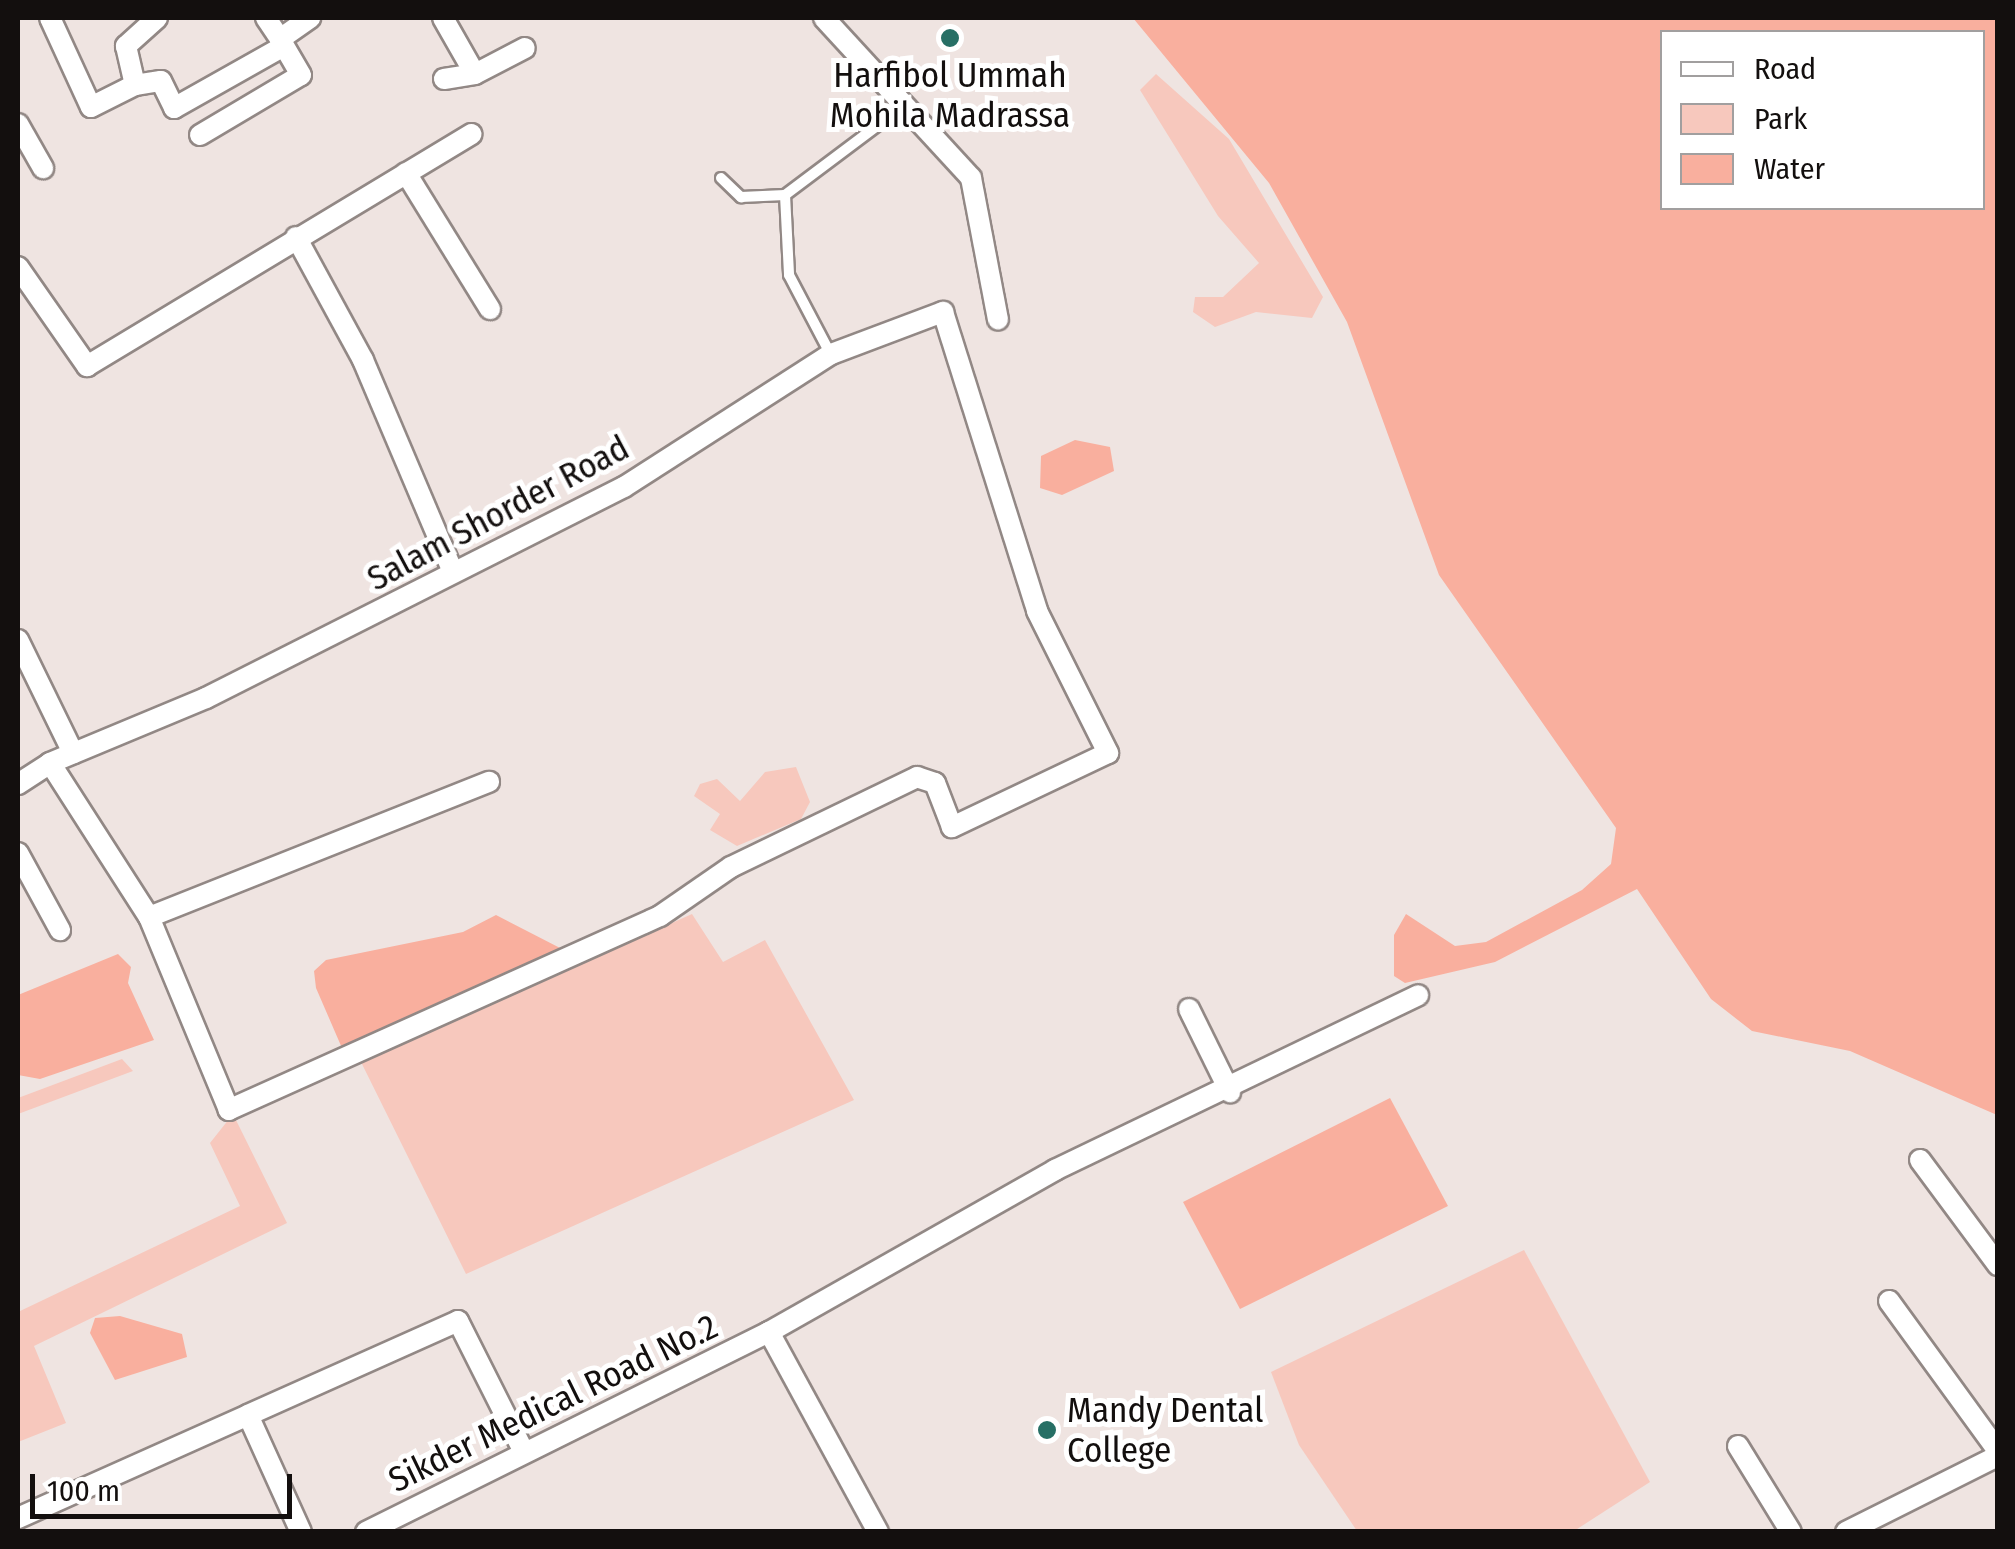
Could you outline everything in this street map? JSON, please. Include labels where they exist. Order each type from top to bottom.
[{"type":"street","points":[[50,18],[92,107],[136,85],[161,81],[174,108],[282,42],[310,18]]},
{"type":"street","points":[[136,85],[126,46],[157,18]]},
{"type":"street","points":[[200,135],[301,75],[266,18]]},
{"type":"street","points":[[443,18],[475,74]]},
{"type":"street","points":[[824,18],[972,178],[998,319]]},
{"type":"street","points":[[444,79],[475,74],[525,48]]},
{"type":"street","points":[[18,124],[43,168]]},
{"type":"street","points":[[18,267],[87,366],[296,236],[471,134]]},
{"type":"street","points":[[406,173],[490,309]]},
{"type":"street","points":[[296,236],[363,360],[452,570]]},
{"type":"street","name":"Salam Shorder Road","points":[[18,784],[50,763],[206,698],[452,570],[624,487],[831,354],[943,312],[1038,610],[1108,753],[952,827],[935,782],[917,778],[732,867],[660,916],[229,1110],[149,917]]},
{"type":"street","points":[[18,640],[72,753]]},
{"type":"street","points":[[50,763],[149,917],[490,782]]},
{"type":"street","points":[[18,853],[60,930]]},
{"type":"street","name":"Sikder Medical Road No.2","points":[[366,1532],[769,1332],[1055,1170],[1230,1092],[1418,994]]},
{"type":"street","points":[[1189,1008],[1230,1092]]},
{"type":"street","points":[[1920,1160],[1998,1265]]},
{"type":"street","points":[[1846,1532],[1996,1461],[1889,1301]]},
{"type":"street","points":[[18,1518],[458,1321],[524,1452]]},
{"type":"street","points":[[769,1332],[878,1532]]},
{"type":"street","points":[[248,1415],[301,1532]]},
{"type":"street","points":[[1738,1446],[1791,1532]]},
{"type":"lane","points":[[721,178],[740,197],[785,196],[905,105]]},
{"type":"lane","points":[[785,196],[789,275],[831,354]]},
{"type":"green space","points":[[1156,74],[1229,139],[1323,297],[1312,318],[1256,312],[1215,327],[1193,312],[1195,297],[1223,297],[1259,263],[1218,216],[1140,90]]},
{"type":"green space","points":[[796,767],[810,802],[801,819],[737,846],[710,830],[720,814],[694,796],[700,784],[717,779],[740,801],[765,772]]},
{"type":"green space","points":[[692,914],[723,962],[765,940],[854,1100],[466,1274],[361,1062]]},
{"type":"green space","points":[[122,1059],[133,1071],[18,1114],[18,1098]]},
{"type":"green space","points":[[233,1114],[287,1223],[34,1346],[66,1423],[18,1442],[18,1312],[240,1206],[210,1143]]},
{"type":"green space","points":[[1524,1250],[1650,1482],[1574,1531],[1357,1531],[1299,1445],[1271,1372]]},
{"type":"water","points":[[1133,18],[1997,18],[1997,1115],[1850,1051],[1752,1031],[1711,999],[1637,889],[1495,962],[1405,983],[1394,976],[1394,935],[1406,914],[1455,946],[1486,942],[1582,890],[1611,864],[1616,828],[1439,575],[1347,322],[1269,183]]},
{"type":"water","points":[[1075,440],[1110,447],[1114,471],[1062,495],[1040,488],[1041,456]]},
{"type":"water","points":[[496,915],[562,949],[345,1055],[316,988],[314,971],[326,960],[463,932]]},
{"type":"water","points":[[118,954],[131,967],[128,983],[154,1040],[40,1079],[18,1075],[18,995]]},
{"type":"water","points":[[1390,1098],[1448,1206],[1240,1309],[1183,1202]]},
{"type":"water","points":[[120,1316],[182,1334],[187,1357],[115,1380],[90,1333],[95,1318]]},
{"type":"place","name":"Harfibol Ummah Mohila Madrassa","points":[[950,38]]},
{"type":"place","name":"Mandy Dental College","points":[[1047,1430]]}]
